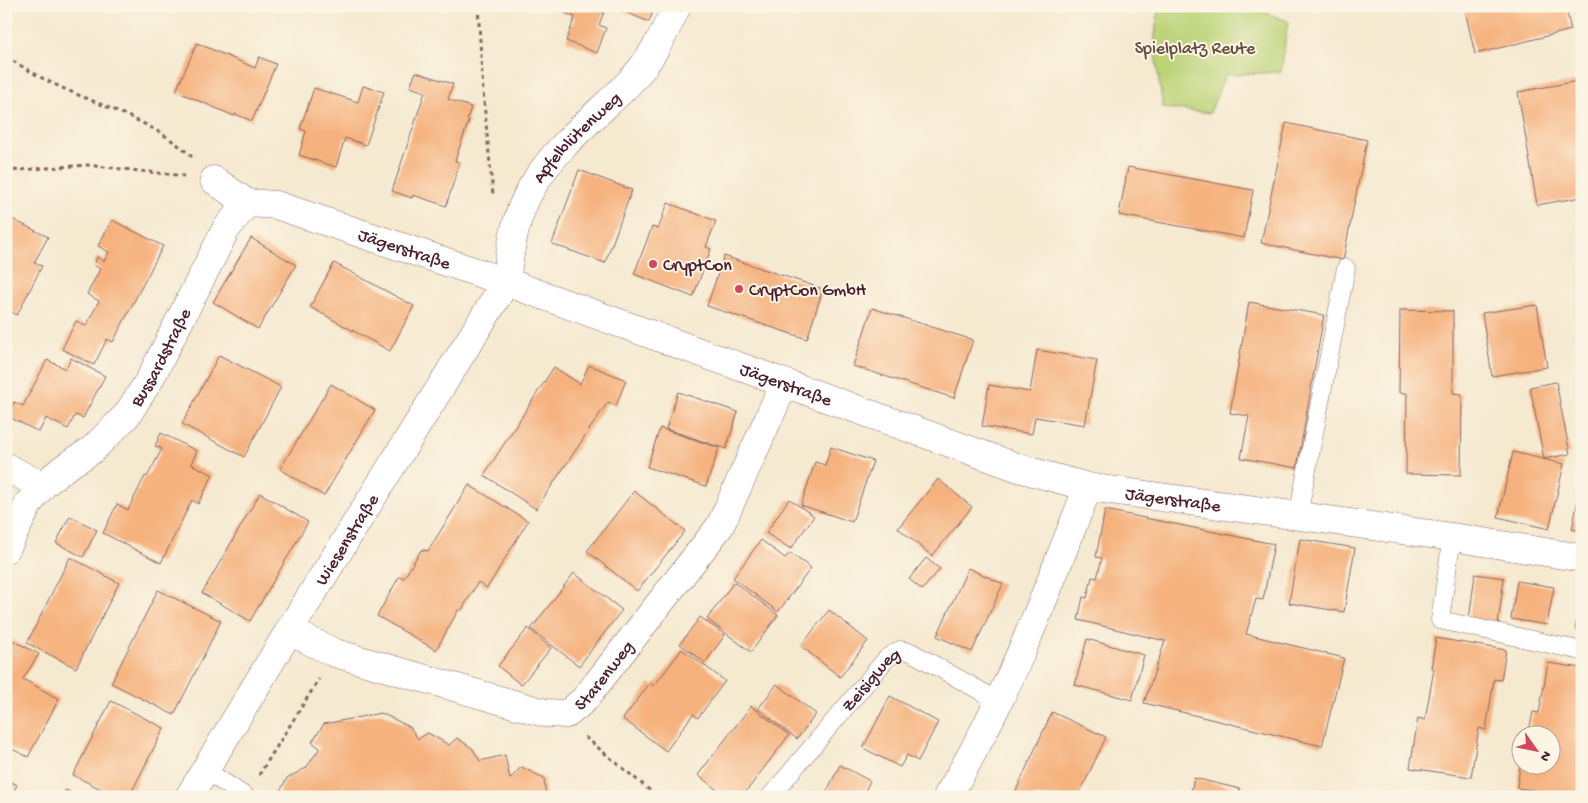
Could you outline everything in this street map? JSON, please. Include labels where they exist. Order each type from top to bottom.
[{"type":"street","name":"Apfelblütenweg","points":[[506,282],[509,254],[519,213],[531,187],[556,152],[629,82],[647,61],[657,46],[677,6]]},
{"type":"street","points":[[214,180],[247,203]]},
{"type":"street","name":"Jägerstraße","points":[[247,203],[276,205],[506,282],[784,384],[1022,468],[1088,487],[1452,537],[1582,558]]},
{"type":"street","name":"Bussardstraße","points":[[6,549],[29,503],[42,486],[64,468],[92,450],[127,415],[150,380],[226,229],[247,203]]},
{"type":"street","name":"Wiesenstraße","points":[[189,797],[289,631],[506,282]]},
{"type":"street","name":"Starenweg","points":[[289,631],[335,652],[545,712],[567,714],[584,700],[720,526],[784,384]]},
{"type":"street","points":[[6,467],[42,486]]},
{"type":"street","points":[[947,797],[1000,702],[1088,487]]},
{"type":"lane","points":[[1298,516],[1346,268]]},
{"type":"lane","points":[[1452,537],[1440,620],[1582,651]]},
{"type":"lane","name":"Zeisigweg","points":[[770,797],[887,658],[900,650],[911,652],[1000,702]]},
{"type":"lane","points":[[205,770],[246,797]]},
{"type":"path","points":[[478,6],[483,92],[494,200]]},
{"type":"path","points":[[6,57],[54,84],[128,116],[180,145],[214,180]]},
{"type":"path","points":[[6,170],[87,165],[214,180]]},
{"type":"path","points":[[246,797],[335,652]]},
{"type":"path","points":[[567,714],[584,736],[658,797]]},
{"type":"green space","name":"Spielplatz Reute","points":[[1158,6],[1248,6],[1288,21],[1281,72],[1225,75],[1210,113],[1163,108],[1154,47]]},
{"type":"building","points":[[564,6],[606,6],[599,25],[606,28],[597,53],[566,41],[575,17],[562,12]]},
{"type":"building","points":[[623,6],[655,6],[649,22],[621,10]]},
{"type":"building","points":[[1464,6],[1565,6],[1571,30],[1475,54]]},
{"type":"building","points":[[197,43],[255,68],[259,57],[276,64],[252,121],[235,114],[234,116],[176,91]]},
{"type":"building","points":[[416,72],[453,84],[448,99],[471,107],[467,120],[469,120],[455,161],[460,162],[446,206],[413,195],[412,198],[392,191],[425,92],[410,87]]},
{"type":"building","points":[[1578,81],[1582,104],[1582,197],[1537,205],[1518,92]]},
{"type":"building","points":[[363,86],[384,92],[366,145],[345,138],[336,167],[299,155],[306,131],[300,129],[314,88],[358,102]]},
{"type":"building","points":[[1286,123],[1367,140],[1343,260],[1261,243]]},
{"type":"building","points":[[1128,167],[1253,190],[1244,238],[1119,215]]},
{"type":"building","points":[[579,170],[632,190],[605,263],[552,244]]},
{"type":"building","points":[[668,203],[716,221],[706,247],[711,249],[693,297],[634,274],[652,227],[658,229]]},
{"type":"building","points":[[6,216],[48,237],[34,263],[42,266],[17,315],[6,309]]},
{"type":"building","points":[[112,220],[163,246],[113,342],[107,339],[94,365],[62,349],[76,321],[86,326],[99,301],[87,294],[100,269],[94,265],[97,257],[104,261],[109,252],[98,246]]},
{"type":"building","points":[[251,238],[296,265],[258,329],[213,302]]},
{"type":"building","points":[[724,256],[823,289],[807,339],[707,306]]},
{"type":"building","points":[[334,263],[414,306],[390,351],[310,307]]},
{"type":"building","points":[[1249,302],[1324,315],[1297,468],[1241,458],[1249,416],[1230,413]]},
{"type":"building","points":[[1537,305],[1547,367],[1492,376],[1482,313]]},
{"type":"building","points":[[872,308],[973,340],[954,398],[853,366]]},
{"type":"building","points":[[1400,310],[1453,311],[1453,393],[1462,394],[1461,475],[1406,474],[1407,393],[1399,393]]},
{"type":"building","points":[[1037,350],[1097,360],[1085,425],[1035,417],[1032,434],[982,426],[989,385],[1030,392]]},
{"type":"building","points":[[219,355],[281,387],[244,457],[182,424]]},
{"type":"building","points":[[71,358],[105,376],[83,418],[75,415],[68,429],[46,418],[39,432],[7,416],[14,402],[23,406],[47,360],[66,369]]},
{"type":"building","points":[[589,365],[626,380],[616,406],[608,402],[536,509],[484,475],[554,367],[580,384]]},
{"type":"building","points":[[1556,382],[1570,454],[1544,459],[1530,387]]},
{"type":"building","points":[[331,384],[375,410],[324,496],[280,469]]},
{"type":"building","points":[[678,392],[738,412],[726,449],[666,429]]},
{"type":"building","points":[[660,428],[719,448],[706,486],[647,467]]},
{"type":"building","points":[[161,433],[197,451],[191,464],[213,475],[198,504],[192,500],[161,563],[103,533],[117,504],[128,510],[145,476],[147,477],[162,449],[155,446]]},
{"type":"building","points":[[831,447],[873,461],[852,522],[801,505],[815,462],[825,465]]},
{"type":"building","points":[[1513,452],[1564,464],[1549,529],[1498,517]]},
{"type":"building","points":[[938,479],[972,507],[932,556],[898,528]]},
{"type":"building","points":[[469,485],[528,521],[487,588],[478,582],[461,611],[459,609],[436,650],[377,616],[399,577],[404,578],[421,550],[428,551]]},
{"type":"building","points":[[1582,486],[1582,531],[1572,529]]},
{"type":"building","points":[[634,491],[685,531],[637,591],[587,551]]},
{"type":"building","points":[[260,493],[308,522],[250,621],[202,593]]},
{"type":"building","points":[[789,499],[814,516],[791,549],[766,533]]},
{"type":"building","points":[[1105,510],[1274,544],[1263,600],[1256,599],[1246,634],[1344,658],[1322,746],[1144,703],[1165,641],[1078,620],[1083,597],[1087,598],[1092,577],[1097,578],[1102,558],[1096,557]]},
{"type":"building","points":[[70,516],[97,530],[83,557],[56,543]]},
{"type":"building","points":[[1300,539],[1355,548],[1344,612],[1289,603]]},
{"type":"building","points":[[761,540],[785,558],[790,553],[811,568],[778,612],[733,578]]},
{"type":"building","points":[[70,557],[119,583],[76,668],[27,643]]},
{"type":"building","points":[[926,558],[940,569],[922,590],[909,579]]},
{"type":"building","points":[[968,568],[1003,584],[972,652],[937,636]]},
{"type":"building","points":[[574,573],[622,610],[579,666],[531,629]]},
{"type":"building","points":[[1475,574],[1504,578],[1498,624],[1469,620]]},
{"type":"building","points":[[1517,581],[1554,587],[1547,625],[1511,619]]},
{"type":"building","points":[[734,582],[778,615],[751,652],[707,619]]},
{"type":"building","points":[[158,590],[221,621],[174,715],[111,683]]},
{"type":"building","points":[[1582,599],[1582,631],[1575,629]]},
{"type":"building","points":[[829,610],[868,641],[840,677],[801,646]]},
{"type":"building","points":[[700,617],[725,635],[705,663],[680,644]]},
{"type":"building","points":[[528,628],[551,648],[521,685],[498,666]]},
{"type":"building","points":[[8,638],[39,654],[23,679],[59,699],[28,757],[6,746],[6,677],[9,672],[6,670],[6,642]]},
{"type":"building","points":[[1436,638],[1506,650],[1501,680],[1494,679],[1486,730],[1479,728],[1471,777],[1410,768],[1418,718],[1425,720],[1434,669],[1431,668]]},
{"type":"building","points":[[1087,639],[1144,655],[1132,700],[1075,685]]},
{"type":"building","points":[[682,649],[725,681],[698,718],[693,714],[666,751],[623,719],[650,683],[654,686]]},
{"type":"building","points":[[1548,663],[1582,668],[1582,773],[1578,797],[1517,788],[1519,776],[1560,776],[1560,726],[1530,726],[1533,712],[1539,713]]},
{"type":"building","points":[[777,684],[816,714],[797,739],[758,709]]},
{"type":"building","points":[[890,696],[938,722],[918,761],[907,755],[900,767],[863,748]]},
{"type":"building","points":[[111,701],[164,728],[129,797],[116,797],[73,775]]},
{"type":"building","points":[[751,706],[789,735],[742,797],[726,797],[698,775]]},
{"type":"building","points":[[1052,712],[1106,737],[1078,797],[1019,797],[1014,795]]},
{"type":"building","points":[[381,713],[410,727],[418,739],[428,733],[449,745],[457,738],[472,748],[480,761],[505,755],[510,779],[521,767],[544,778],[546,797],[365,797],[358,792],[355,797],[277,797],[287,778],[306,768],[320,748],[312,742],[324,724]]},
{"type":"building","points":[[840,765],[870,781],[862,797],[824,797]]},
{"type":"building","points":[[1194,778],[1240,789],[1238,797],[1190,797]]},
{"type":"building","points":[[6,779],[17,785],[11,797],[6,797]]},
{"type":"building","points":[[66,790],[79,797],[62,797]]},
{"type":"place","name":"CryptCon","points":[[653,264]]},
{"type":"place","name":"CryptCon GmbH","points":[[739,289]]}]
